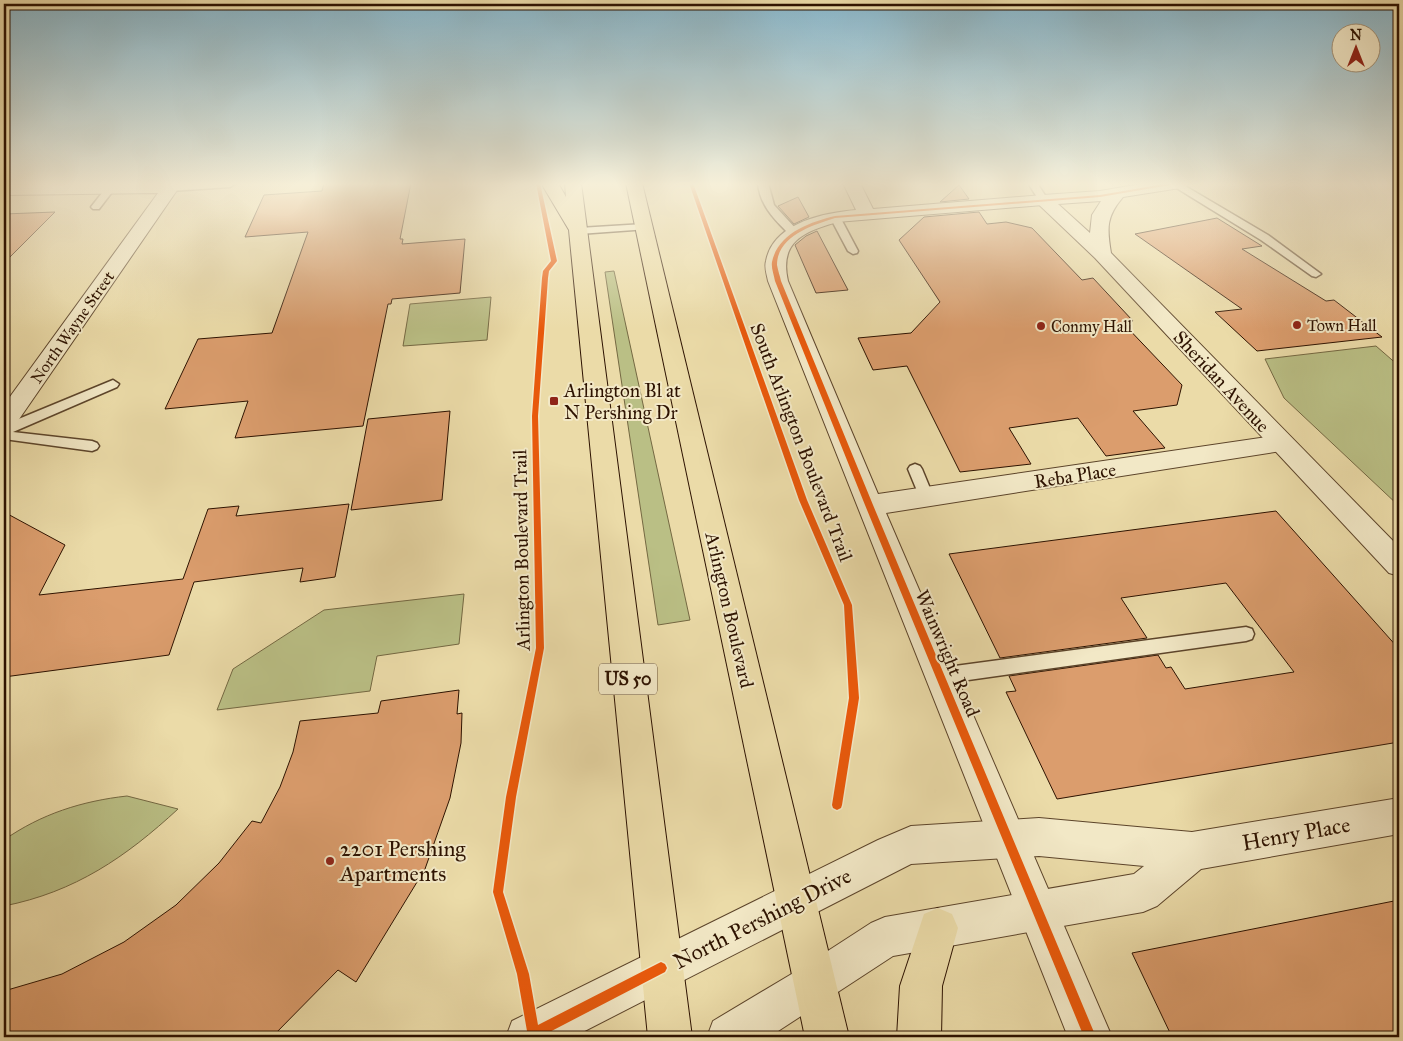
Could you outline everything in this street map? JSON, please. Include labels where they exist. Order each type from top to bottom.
[{"type":"highway","name":"US 50","points":[[579,232],[670,1037]]},
{"type":"highway","name":"Arlington Boulevard","points":[[645,232],[827,1037]]},
{"type":"highway","points":[[919,1037],[921,986],[938,928]]},
{"type":"street","name":"North Wayne Street","points":[[4,422],[140,232]]},
{"type":"street","name":"Wainwright Road","points":[[798,232],[779,247],[774,263],[778,281],[1090,1037]]},
{"type":"street","name":"Sheridan Avenue","points":[[1078,232],[1102,254],[1399,565]]},
{"type":"street","points":[[1098,232],[1102,254]]},
{"type":"street","name":"Reba Place","points":[[869,505],[927,498],[1281,443]]},
{"type":"street","name":"Henry Place","points":[[1007,839],[1039,838],[1192,851],[1399,816]]},
{"type":"street","name":"North Pershing Drive","points":[[528,1037],[662,968],[911,845],[1007,839]]},
{"type":"street","points":[[729,1037],[815,984],[885,937],[1143,892],[1192,851]]},
{"type":"lane","points":[[843,232],[853,251]]},
{"type":"lane","points":[[1256,232],[1316,274]]},
{"type":"lane","points":[[4,430],[113,384]]},
{"type":"lane","points":[[4,435],[92,446]]},
{"type":"lane","points":[[915,470],[927,498]]},
{"type":"lane","points":[[940,676],[1246,634]]},
{"type":"green space","points":[[614,271],[690,620],[658,625],[605,272]]},
{"type":"green space","points":[[491,297],[487,340],[403,346],[410,304]]},
{"type":"green space","points":[[1376,346],[1399,366],[1399,506],[1284,398],[1265,359]]},
{"type":"green space","points":[[464,594],[459,644],[377,656],[370,691],[217,710],[233,669],[324,610]]},
{"type":"green space","points":[[127,796],[178,809],[119,857],[77,882],[30,900],[4,906],[4,840],[32,823],[62,810],[94,801]]},
{"type":"building","points":[[4,232],[35,232],[4,263]]},
{"type":"building","points":[[247,232],[401,232],[400,239],[403,239],[402,244],[465,239],[460,293],[392,299],[391,304],[388,304],[363,426],[235,438],[248,401],[165,409],[198,339],[272,333],[308,232],[245,237]]},
{"type":"building","points":[[817,232],[848,290],[816,293],[795,245],[806,236]]},
{"type":"building","name":"Conmy Hall","points":[[908,232],[1035,232],[1082,280],[1093,278],[1133,321],[1122,322],[1182,385],[1177,405],[1133,411],[1165,448],[1106,456],[1078,418],[1009,428],[1031,464],[960,472],[907,366],[873,370],[858,338],[911,333],[940,302],[899,240]]},
{"type":"building","points":[[1147,232],[1239,232],[1262,246],[1242,249],[1326,301],[1334,300],[1382,337],[1257,351],[1215,312],[1242,309],[1135,234]]},
{"type":"building","points":[[450,411],[442,500],[351,510],[368,419]]},
{"type":"building","points":[[349,504],[335,577],[300,582],[303,568],[194,582],[169,655],[4,677],[4,512],[65,545],[39,595],[183,579],[208,509],[239,506],[236,516]]},
{"type":"building","points":[[1276,511],[1399,649],[1399,742],[1057,799],[1006,692],[1016,691],[1009,676],[1158,655],[1166,668],[1171,667],[1185,689],[1294,672],[1226,583],[1121,598],[1147,638],[1000,658],[949,554]]},
{"type":"building","name":"2201 Pershing Apartments","points":[[459,690],[457,714],[462,713],[461,743],[450,798],[425,869],[356,982],[338,970],[272,1037],[4,1037],[4,991],[62,974],[124,942],[176,905],[219,863],[252,821],[261,823],[280,787],[293,752],[300,721],[378,713],[381,701]]},
{"type":"building","points":[[1399,900],[1399,1037],[1172,1037],[1132,953]]},
{"type":"cycle path","name":"Arlington Boulevard Trail","points":[[534,1037],[523,974],[498,892],[511,797],[540,648],[535,416],[545,278],[546,271],[554,261],[548,232]]},
{"type":"cycle path","name":"South Arlington Boulevard Trail","points":[[708,232],[803,500],[848,605],[854,698],[837,805]]},
{"type":"cycle path","points":[[797,232],[783,244],[778,252],[775,269],[778,281],[1090,1037]]},
{"type":"cycle path","points":[[528,1037],[661,968]]},
{"type":"place","name":"Town Hall","points":[[1297,325]]},
{"type":"place","name":"Conmy Hall","points":[[1041,326]]},
{"type":"place","name":"Arlington Bl at N Pershing Dr","points":[[554,401]]},
{"type":"place","name":"2201 Pershing Apartments","points":[[330,861]]}]
